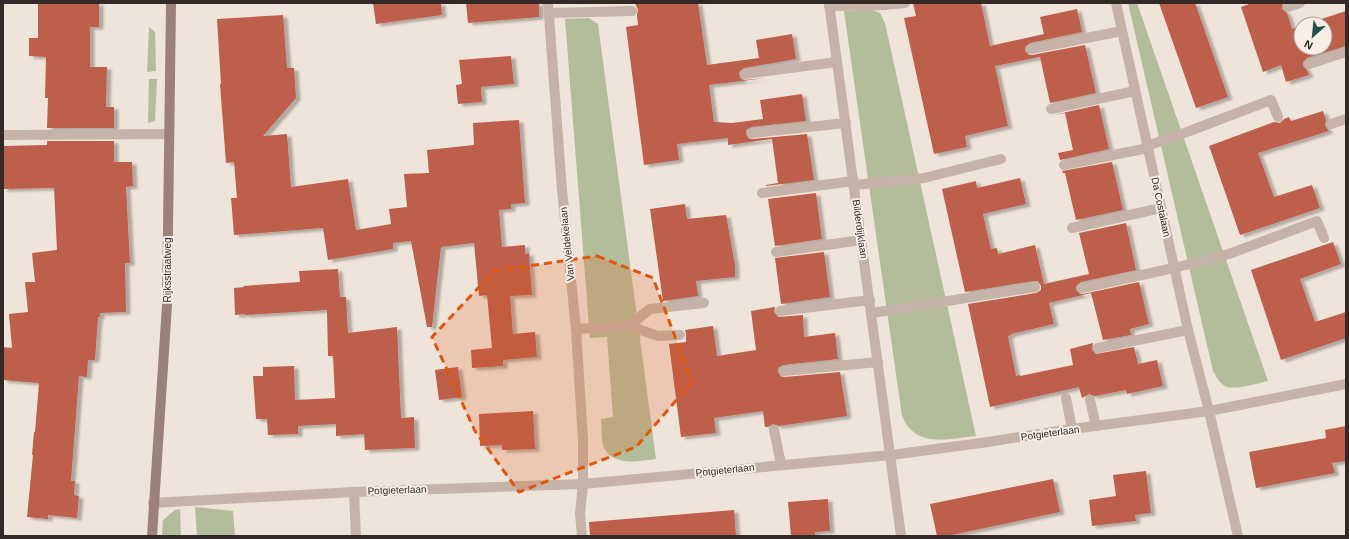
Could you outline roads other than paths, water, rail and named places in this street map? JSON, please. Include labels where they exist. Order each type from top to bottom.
[{"type":"main road","name":"Rijksstraatweg","points":[[152,536],[167,305],[171,3]]},
{"type":"street","points":[[829,4],[885,5],[905,3]]},
{"type":"street","name":"Da Costalaan","points":[[1116,3],[1188,330],[1209,411]]},
{"type":"street","points":[[1288,7],[1300,3]]},
{"type":"street","name":"Bilderdijklaan","points":[[829,4],[891,455]]},
{"type":"street","points":[[548,8],[632,11]]},
{"type":"street","name":"Van Veldekelaan","points":[[548,8],[562,190],[576,329],[583,440],[583,484]]},
{"type":"street","points":[[1031,49],[1122,31]]},
{"type":"street","points":[[1309,64],[1346,52]]},
{"type":"street","points":[[745,74],[837,62]]},
{"type":"street","points":[[1051,109],[1135,91]]},
{"type":"street","points":[[1064,165],[1148,147],[1271,100],[1278,117]]},
{"type":"street","points":[[1331,124],[1346,119]]},
{"type":"street","points":[[752,133],[846,123]]},
{"type":"street","points":[[3,135],[170,134]]},
{"type":"street","points":[[762,193],[927,177],[1002,158]]},
{"type":"street","points":[[1072,228],[1161,208]]},
{"type":"street","points":[[1082,288],[1174,268],[1229,254],[1317,221],[1324,238]]},
{"type":"street","points":[[776,252],[862,240]]},
{"type":"street","points":[[872,313],[1035,286]]},
{"type":"street","points":[[780,311],[870,300]]},
{"type":"street","points":[[629,326],[650,309],[704,303]]},
{"type":"street","points":[[576,329],[629,326],[658,336],[680,335]]},
{"type":"street","points":[[1098,348],[1188,330]]},
{"type":"street","points":[[784,371],[878,362]]},
{"type":"street","name":"Potgieterlaan","points":[[153,503],[354,492],[583,484],[781,464],[891,455],[981,444],[1072,429],[1209,411],[1346,384]]},
{"type":"street","points":[[1066,398],[1072,429]]},
{"type":"street","points":[[1090,400],[1096,426]]},
{"type":"street","points":[[1209,411],[1238,536]]},
{"type":"street","points":[[774,430],[781,464]]},
{"type":"street","points":[[891,455],[901,536]]},
{"type":"street","points":[[582,536],[580,513],[583,484]]},
{"type":"street","name":"Potgieterlaan","points":[[354,492],[356,536]]}]
